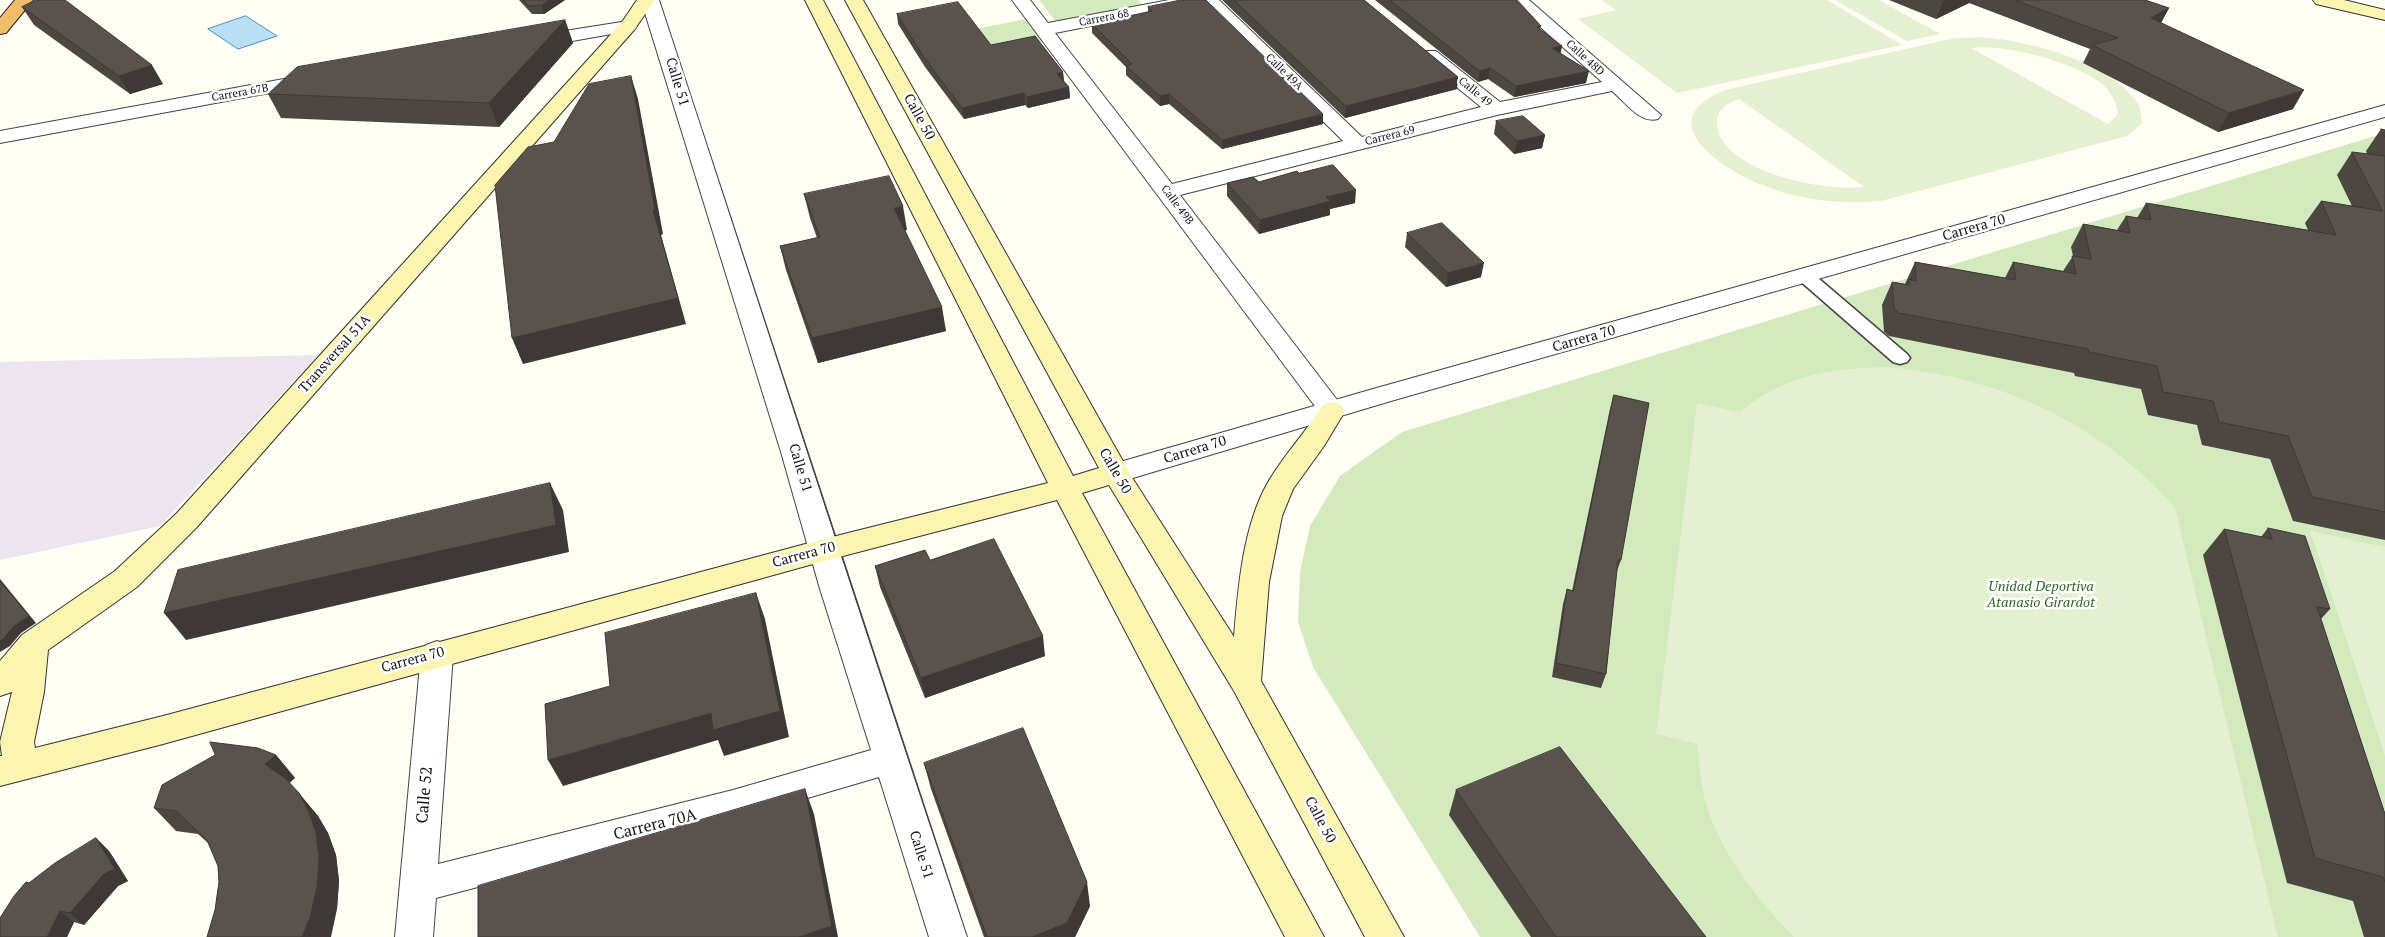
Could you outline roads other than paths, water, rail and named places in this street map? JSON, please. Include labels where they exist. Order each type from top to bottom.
[{"type":"highway","points":[[0,29],[24,0]]},
{"type":"main road","name":"Transversal 51A","points":[[0,683],[33,644],[126,579],[187,520],[628,26],[648,0]]},
{"type":"main road","points":[[814,0],[1065,488],[1305,937]]},
{"type":"main road","name":"Calle 50","points":[[854,0],[1116,473],[1246,682],[1385,937]]},
{"type":"main road","points":[[2322,0],[2385,14]]},
{"type":"main road","points":[[1246,682],[1254,582],[1268,516],[1280,486],[1314,440],[1332,411]]},
{"type":"main road","name":"Carrera 70","points":[[10,768],[163,730],[437,654],[820,536],[1065,488],[1116,473]]},
{"type":"main road","points":[[0,664],[33,644]]},
{"type":"main road","points":[[10,768],[18,742],[28,692],[33,644]]},
{"type":"street","name":"Calle 51","points":[[648,0],[948,937]]},
{"type":"street","name":"Calle 49B","points":[[1021,0],[1332,411]]},
{"type":"street","name":"Carrera 68","points":[[1042,30],[1195,0]]},
{"type":"street","name":"Calle 49A","points":[[1209,0],[1358,144]]},
{"type":"street","name":"Calle 48D","points":[[1519,0],[1651,115]]},
{"type":"street","points":[[518,45],[628,26]]},
{"type":"street","name":"Calle 49","points":[[1414,42],[1496,109]]},
{"type":"street","name":"Carrera 67B","points":[[0,137],[326,78]]},
{"type":"street","name":"Carrera 69","points":[[1166,192],[1496,109],[1615,85]]},
{"type":"street","name":"Carrera 70","points":[[1116,473],[1382,395],[2385,111]]},
{"type":"street","points":[[1805,276],[1900,358]]},
{"type":"street","name":"Calle 52","points":[[414,937],[437,654]]},
{"type":"street","name":"Carrera 70A","points":[[418,886],[733,805],[890,759]]},
{"type":"water","points":[[246,16],[277,36],[238,49],[208,29]]},
{"type":"park label","name":"Unidad Deportiva Atanasio Girardot","points":[[2041,596]]}]
